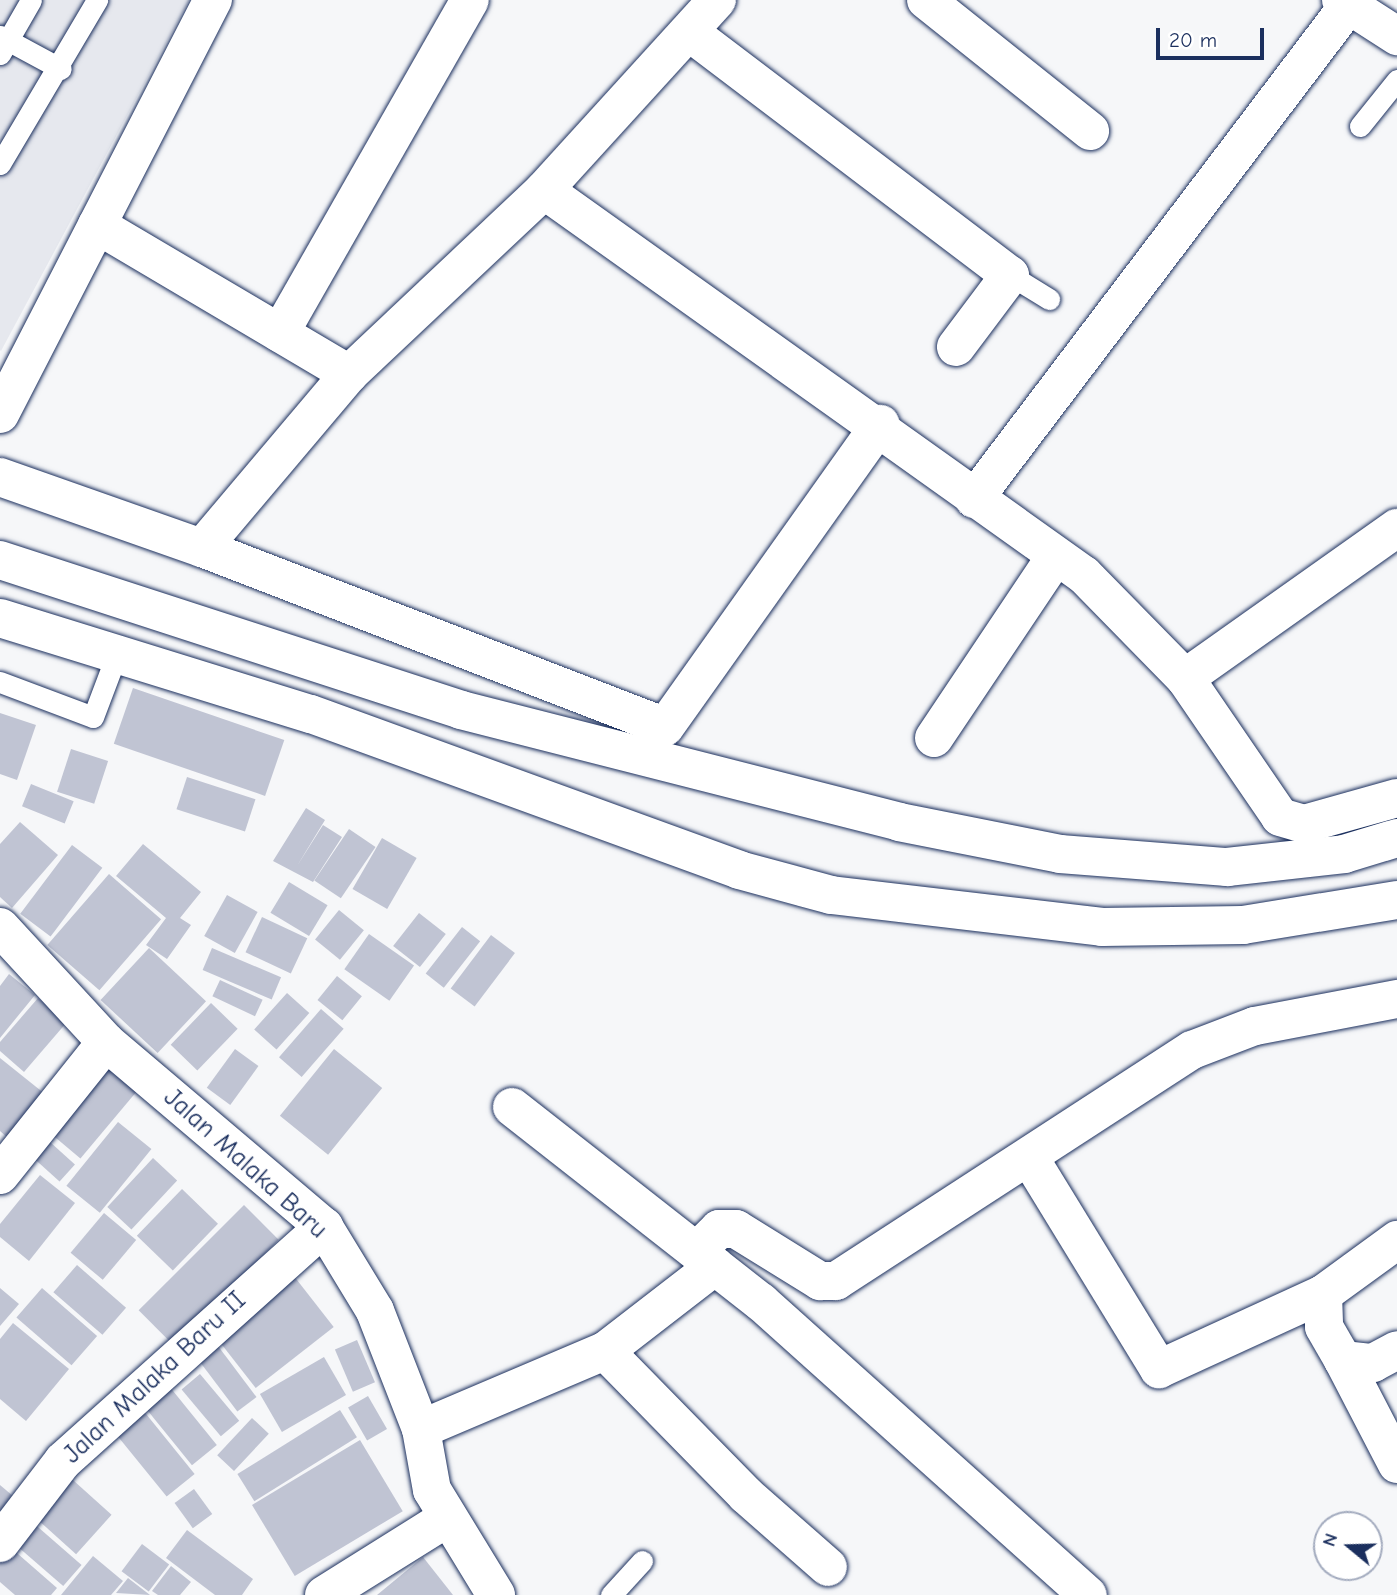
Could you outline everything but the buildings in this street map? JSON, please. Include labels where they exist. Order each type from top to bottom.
[{"type":"main road","points":[[0,414],[213,0]]},
{"type":"main road","points":[[280,333],[470,0]]},
{"type":"main road","points":[[202,548],[349,374],[544,190],[692,34],[718,0]]},
{"type":"main road","points":[[926,0],[1090,131]]},
{"type":"main road","points":[[974,499],[1344,3],[1397,36]]},
{"type":"main road","points":[[692,34],[1010,275],[956,347]]},
{"type":"main road","points":[[544,190],[880,424],[974,499],[1084,575],[1185,678],[1280,817],[1304,824],[1397,799]]},
{"type":"main road","points":[[97,226],[349,374]]},
{"type":"main road","points":[[0,477],[202,548],[665,727],[880,424]]},
{"type":"main road","points":[[1185,678],[1397,527]]},
{"type":"main road","points":[[934,738],[1055,557]]},
{"type":"main road","points":[[0,560],[460,710],[912,825],[1060,855],[1227,867],[1343,854],[1397,838]]},
{"type":"main road","points":[[0,618],[311,714],[739,870],[831,895],[1102,927],[1242,925],[1397,900]]},
{"type":"main road","name":"Jalan Malaka Baru","points":[[0,927],[106,1042],[324,1227],[374,1311],[421,1429],[432,1490],[496,1595]]},
{"type":"main road","points":[[421,1429],[605,1351],[706,1258],[727,1227],[748,1233],[820,1281],[836,1281],[1192,1050],[1255,1026],[1397,999]]},
{"type":"main road","points":[[0,1175],[106,1042]]},
{"type":"main road","points":[[512,1107],[706,1258],[1088,1595]]},
{"type":"main road","points":[[1029,1157],[1159,1369],[1323,1294],[1397,1240]]},
{"type":"main road","name":"Jalan Malaka Baru II","points":[[0,1543],[63,1461],[324,1227]]},
{"type":"main road","points":[[1323,1294],[1324,1326],[1397,1464]]},
{"type":"main road","points":[[1343,1360],[1373,1363],[1397,1350]]},
{"type":"main road","points":[[605,1351],[746,1495],[828,1567]]},
{"type":"main road","points":[[324,1595],[447,1518]]},
{"type":"lane","points":[[31,0],[3,44],[61,69]]},
{"type":"lane","points":[[0,164],[61,69],[97,0]]},
{"type":"lane","points":[[1360,126],[1397,80]]},
{"type":"lane","points":[[1010,275],[1049,299]]},
{"type":"lane","points":[[0,682],[93,717],[116,656]]},
{"type":"lane","points":[[611,1595],[642,1562]]},
{"type":"shaded area","points":[[0,0],[189,0],[1,351],[0,350]]}]
